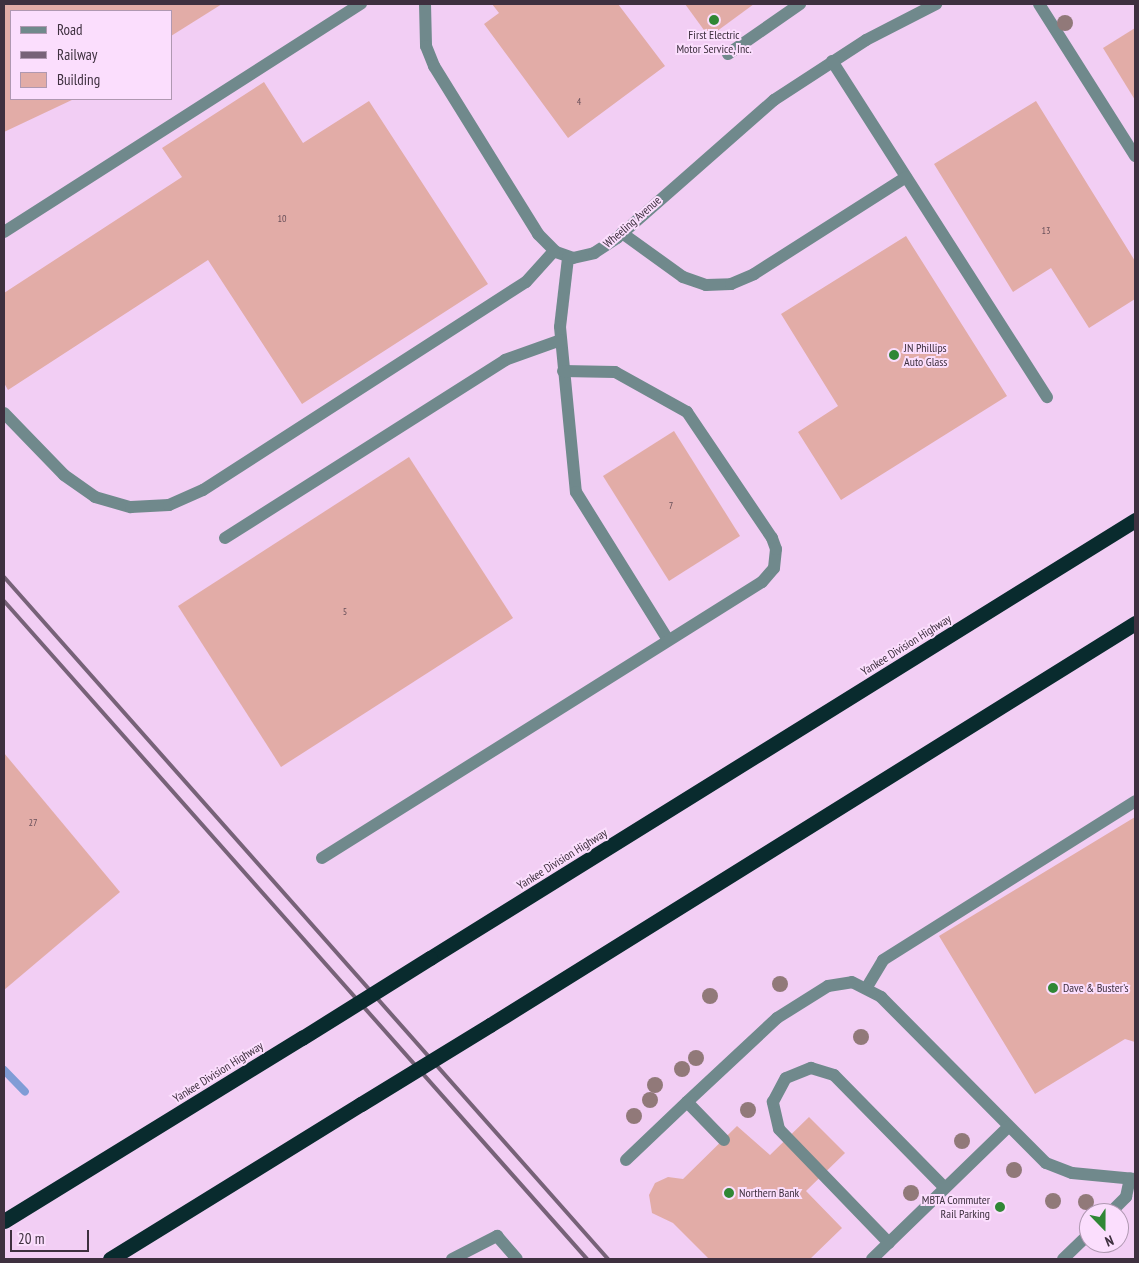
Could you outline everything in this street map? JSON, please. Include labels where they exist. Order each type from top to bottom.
[{"type":"highway","name":"Yankee Division Highway","points":[[4,1221],[1135,520]]},
{"type":"highway","points":[[110,1259],[1135,624]]},
{"type":"street","points":[[4,232],[361,4]]},
{"type":"street","points":[[425,4],[426,46],[434,66],[519,204],[554,251],[568,258],[560,315],[561,340],[578,499],[668,640]]},
{"type":"street","points":[[728,54],[800,4]]},
{"type":"street","name":"Wheeling Avenue","points":[[568,258],[594,253],[622,233],[731,134],[832,61],[936,4]]},
{"type":"street","points":[[1039,4],[1135,156]]},
{"type":"street","points":[[832,61],[1047,397]]},
{"type":"street","points":[[622,233],[683,278],[706,285],[731,284],[754,274],[906,176]]},
{"type":"street","points":[[4,414],[64,475],[95,497],[131,507],[169,505],[203,490],[526,282],[554,251]]},
{"type":"street","points":[[225,538],[510,357],[561,340]]},
{"type":"street","points":[[322,858],[767,578],[776,562],[775,543],[687,412],[615,372],[564,371]]},
{"type":"street","points":[[867,987],[883,960],[1135,802]]},
{"type":"street","points":[[626,1160],[770,1025],[821,990],[844,982],[867,987],[1008,1128],[1052,1167],[1133,1178],[1126,1197],[1120,1203]]},
{"type":"street","points":[[889,1243],[777,1125],[773,1102],[786,1078],[811,1068],[834,1075],[945,1188]]},
{"type":"street","points":[[687,1102],[724,1140]]},
{"type":"street","points":[[872,1259],[1008,1128]]},
{"type":"street","points":[[452,1259],[497,1236],[517,1259]]},
{"type":"street","points":[[1062,1259],[1079,1243]]},
{"type":"building","points":[[4,4],[222,4],[172,35],[172,10],[10,10],[10,100],[72,100],[4,132]]},
{"type":"building","points":[[492,4],[618,4],[665,66],[568,138],[484,24],[499,13]]},
{"type":"building","name":"First Electric Motor Service, Inc.","points":[[685,4],[754,4],[709,37]]},
{"type":"building","points":[[1135,28],[1135,100],[1103,48]]},
{"type":"building","points":[[264,82],[303,143],[369,101],[488,284],[302,404],[208,260],[8,390],[4,383],[4,293],[182,177],[162,148]]},
{"type":"building","points":[[1036,101],[1135,261],[1135,299],[1089,328],[1051,268],[1013,292],[934,164]]},
{"type":"building","name":"JN Phillips Auto Glass","points":[[906,236],[1007,396],[841,500],[798,432],[838,406],[781,314]]},
{"type":"building","points":[[674,431],[740,536],[669,581],[603,476]]},
{"type":"building","points":[[409,457],[513,618],[281,767],[178,606]]},
{"type":"building","points":[[4,753],[120,892],[4,990]]},
{"type":"building","name":"Dave & Buster's","points":[[1135,817],[1135,1042],[1125,1039],[1035,1094],[939,936]]},
{"type":"building","name":"Northern Bank","points":[[809,1117],[845,1153],[806,1191],[842,1228],[810,1259],[709,1259],[673,1223],[652,1213],[649,1195],[655,1183],[668,1177],[683,1179],[737,1126],[770,1155]]},
{"type":"waterway","points":[[4,1070],[25,1092]]},
{"type":"railway","points":[[4,577],[608,1259]]},
{"type":"railway","points":[[4,601],[587,1259]]},
{"type":"place","name":"First Electric Motor Service, Inc.","points":[[714,20]]},
{"type":"place","name":"JN Phillips Auto Glass","points":[[894,355]]},
{"type":"place","name":"Dave & Buster's","points":[[1053,988]]},
{"type":"place","name":"Northern Bank","points":[[729,1193]]},
{"type":"place","name":"MBTA Commuter Rail Parking","points":[[1000,1207]]}]
